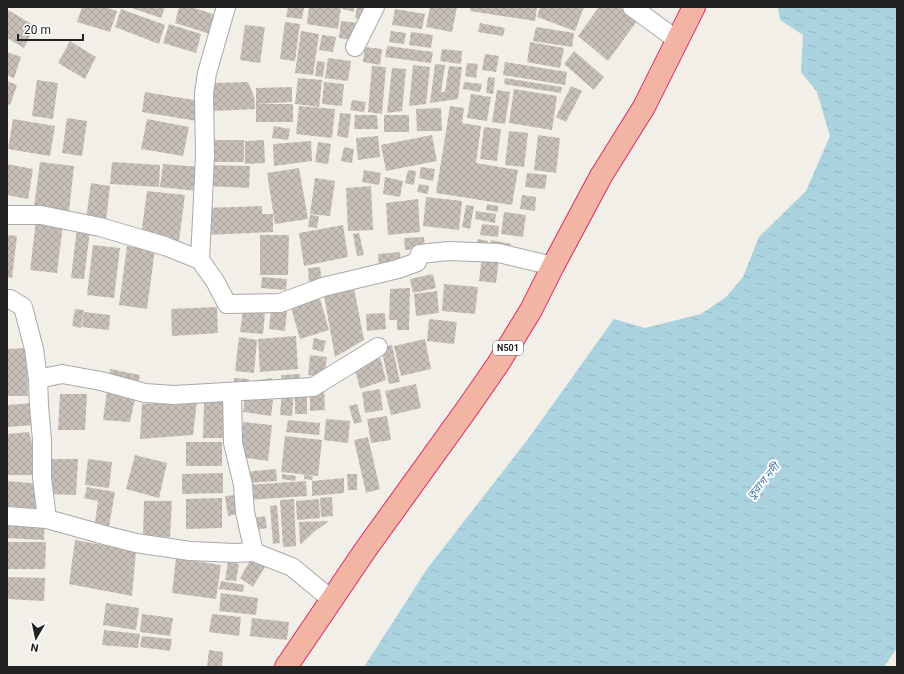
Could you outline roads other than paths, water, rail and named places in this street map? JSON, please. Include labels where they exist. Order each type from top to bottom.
[{"type":"highway","name":"N501","points":[[286,667],[383,525],[498,364],[531,310],[601,176],[644,107],[694,7]]},
{"type":"street","points":[[200,260],[205,156],[204,93],[207,73],[226,7]]},
{"type":"street","points":[[355,47],[375,7]]},
{"type":"street","points":[[632,7],[677,40]]},
{"type":"street","points":[[7,215],[41,215],[100,227],[165,246],[200,260],[215,281],[227,304],[280,303],[323,287],[398,269],[417,262],[420,254],[449,251],[499,253],[553,266]]},
{"type":"street","points":[[7,299],[10,299],[23,307],[34,349],[38,379],[38,406],[42,440],[42,478],[47,519]]},
{"type":"street","points":[[38,379],[62,374],[145,393],[174,395],[313,387],[378,347]]},
{"type":"street","points":[[232,392],[234,443],[243,485],[245,512],[254,552]]},
{"type":"street","points":[[7,516],[47,519],[136,543],[190,551],[236,553],[254,552],[292,567],[332,600]]},
{"type":"water","name":"তুরাগ নদী","points":[[778,7],[897,7],[897,648],[884,667],[364,667],[427,569],[528,439],[614,319],[645,328],[701,314],[726,297],[743,277],[759,237],[806,191],[830,136],[817,92],[801,72],[803,35],[780,20]]}]
